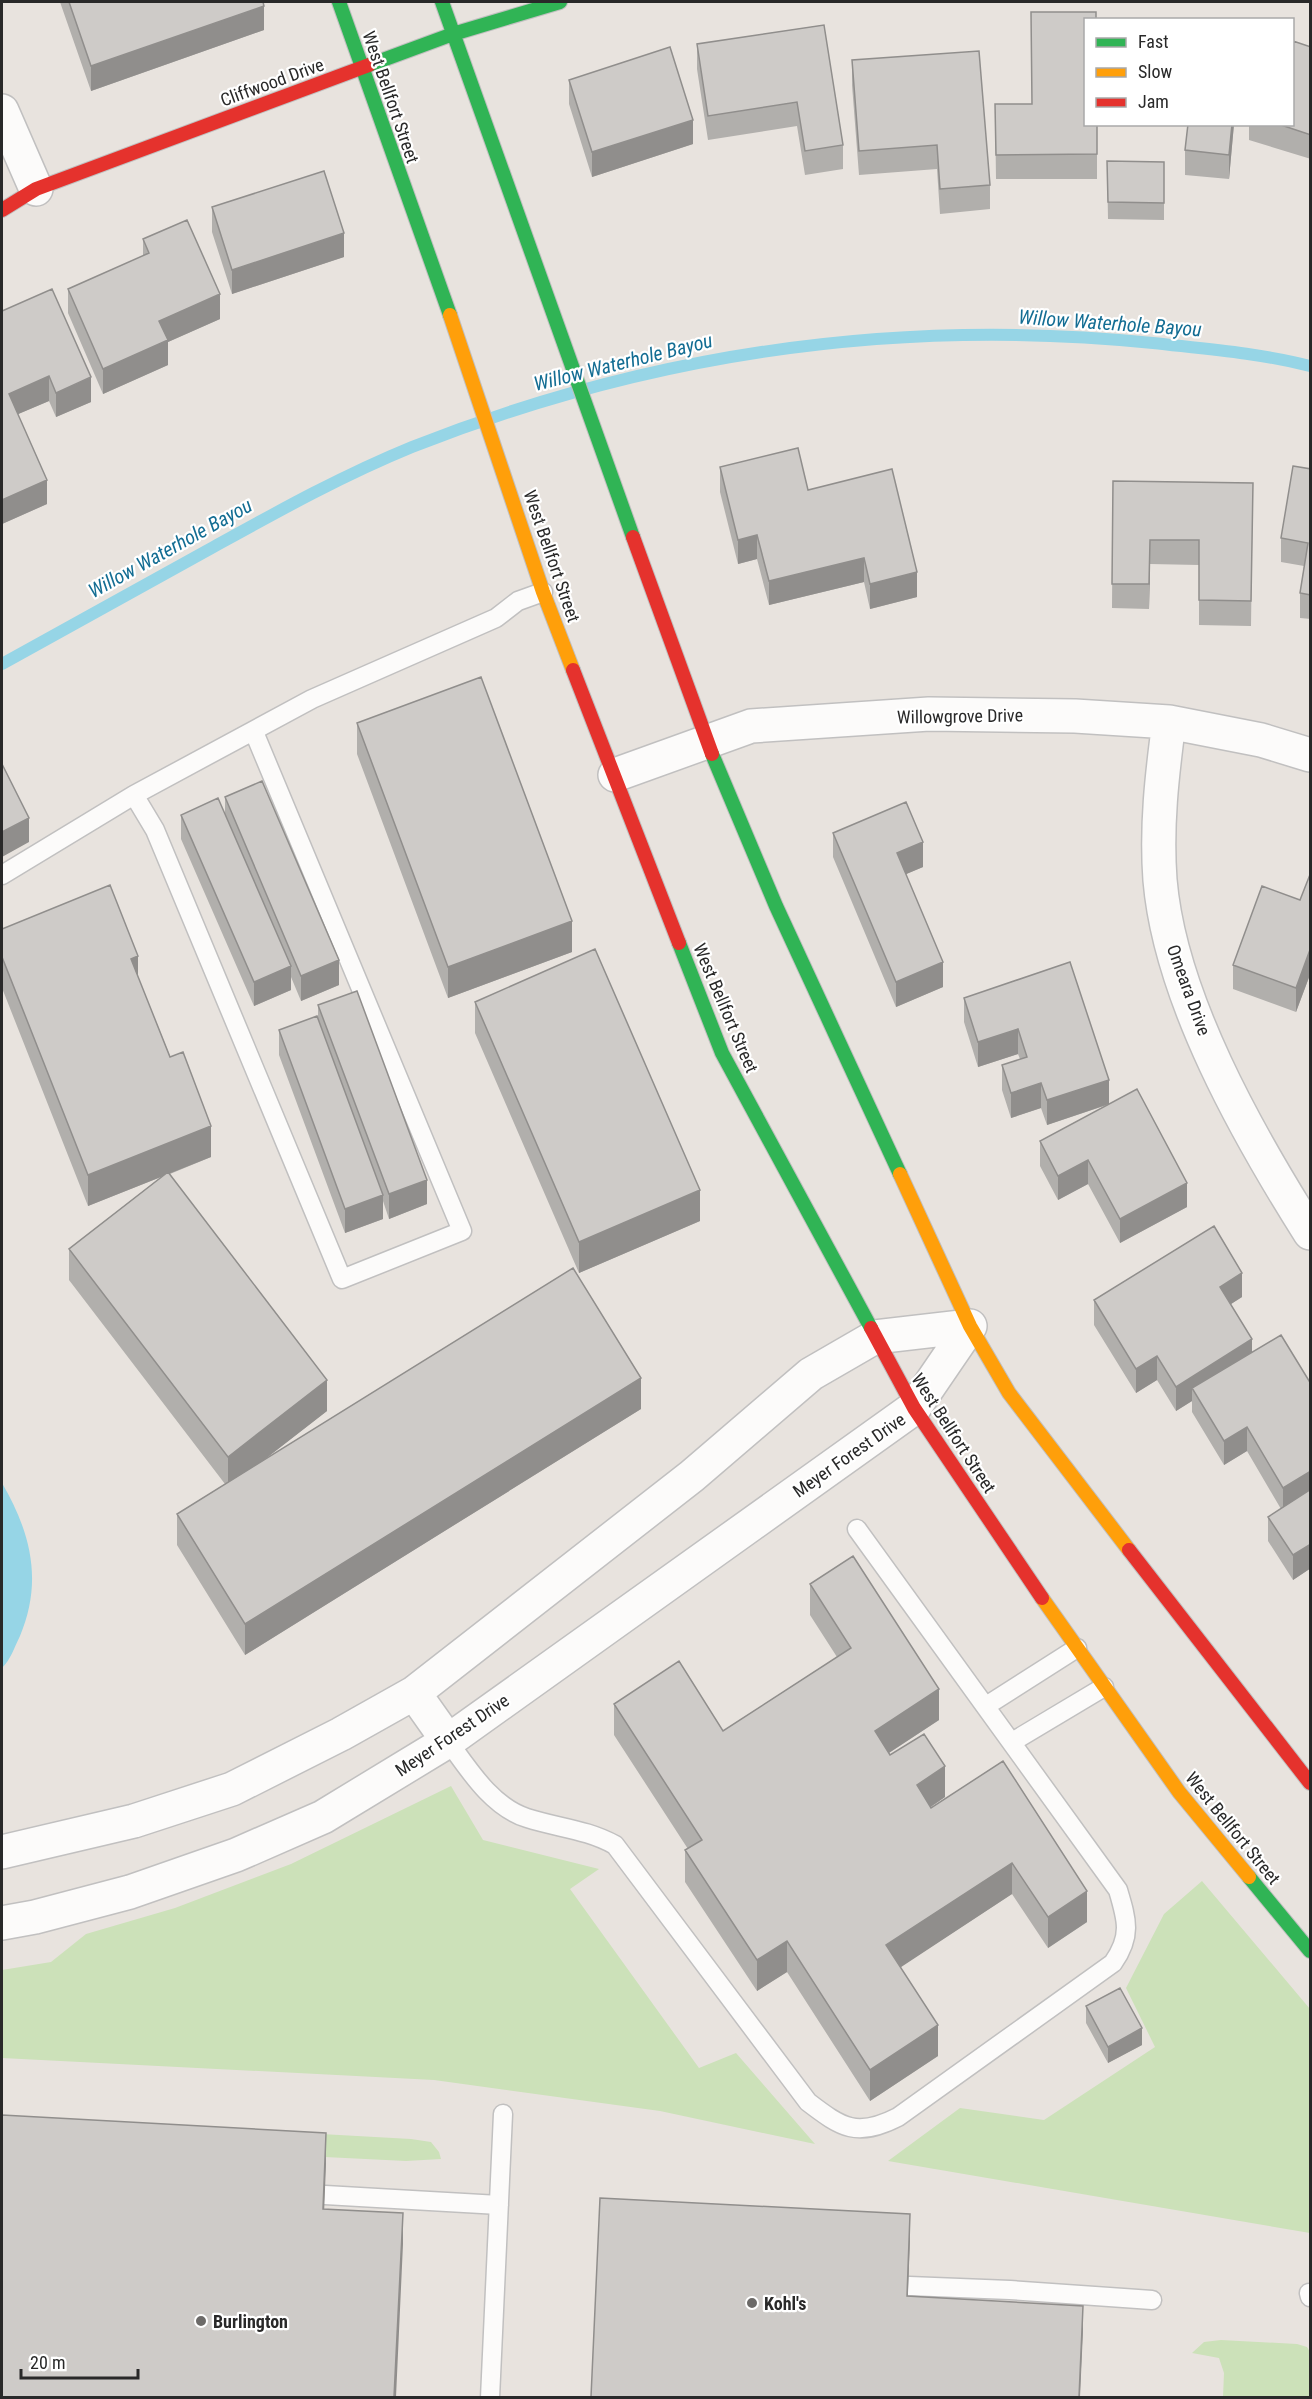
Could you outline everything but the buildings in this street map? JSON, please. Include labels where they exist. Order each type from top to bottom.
[{"type":"main road","name":"West Bellfort Street","points":[[339,2],[448,308],[543,592],[722,1053],[914,1408],[1077,1648],[1179,1792],[1311,1951]]},
{"type":"main road","points":[[442,2],[706,741],[776,906],[970,1326],[1009,1393],[1251,1710],[1311,1783]]},
{"type":"main road","name":"Cliffwood Drive","points":[[2,210],[36,189],[453,34],[560,2]]},
{"type":"street","points":[[2,111],[36,189]]},
{"type":"street","name":"Willowgrove Drive","points":[[615,775],[751,726],[928,714],[1075,716],[1169,722],[1261,740],[1311,755]]},
{"type":"street","name":"Omeara Drive","points":[[1169,722],[1158,810],[1160,882],[1171,942],[1193,1009],[1225,1083],[1270,1168],[1311,1233]]},
{"type":"street","points":[[2,1852],[134,1821],[232,1789],[341,1734],[414,1693],[692,1476],[811,1374],[875,1337],[970,1326]]},
{"type":"street","name":"Meyer Forest Drive","points":[[2,1923],[130,1892],[236,1855],[323,1817],[448,1741],[914,1408],[970,1326]]},
{"type":"street","points":[[414,1693],[448,1741]]},
{"type":"lane","points":[[2,875],[134,795],[312,699],[496,618],[518,601],[543,592]]},
{"type":"lane","points":[[134,795],[155,830],[342,1279],[462,1231],[254,732]]},
{"type":"lane","points":[[448,1741],[493,1797],[524,1817],[595,1834],[615,1845],[808,2102],[831,2120],[855,2128],[874,2129],[898,2117],[1113,1963],[1124,1948],[1127,1929],[1126,1914],[1118,1890],[857,1528]]},
{"type":"lane","points":[[986,1706],[1077,1648]]},
{"type":"lane","points":[[1011,1742],[1104,1687]]},
{"type":"lane","points":[[490,2397],[503,2114]]},
{"type":"lane","points":[[325,2195],[499,2205]]},
{"type":"lane","points":[[909,2286],[1010,2290],[1152,2300]]},
{"type":"green space","points":[[451,1786],[483,1840],[599,1869],[570,1889],[699,2068],[736,2053],[815,2144],[660,2111],[434,2080],[2,2058],[2,1970],[51,1962],[86,1934],[175,1908],[291,1864]]},
{"type":"green space","points":[[1202,1881],[1310,2009],[1310,2233],[888,2161],[960,2108],[1044,2120],[1155,2047],[1126,1988],[1164,1914]]},
{"type":"green space","points":[[2,2121],[230,2129],[411,2139],[431,2142],[439,2152],[441,2159],[406,2161],[2,2141]]},
{"type":"green space","points":[[1221,2340],[1297,2344],[1307,2347],[1310,2352],[1310,2397],[1223,2397],[1224,2373],[1219,2358],[1192,2353],[1204,2342]]},
{"type":"water","points":[[2,1483],[27,1539],[32,1577],[27,1616],[12,1653],[2,1668]]},
{"type":"waterway","name":"Willow Waterhole Bayou","points":[[2,664],[283,509],[386,458],[502,414],[592,387],[684,366],[776,350],[869,340],[963,335],[1058,336],[1153,343],[1213,349],[1310,366]]},
{"type":"traffic: fast","points":[[339,2],[450,315]]},
{"type":"traffic: fast","points":[[442,2],[633,537]]},
{"type":"traffic: fast","points":[[369,65],[453,34],[560,2]]},
{"type":"traffic: fast","points":[[712,754],[776,906],[900,1174]]},
{"type":"traffic: fast","points":[[679,943],[722,1053],[871,1328]]},
{"type":"traffic: fast","points":[[1249,1877],[1310,1951]]},
{"type":"traffic: slow","points":[[450,315],[543,592],[573,670]]},
{"type":"traffic: slow","points":[[900,1174],[970,1326],[1009,1393],[1129,1550]]},
{"type":"traffic: slow","points":[[1042,1598],[1179,1792],[1249,1877]]},
{"type":"traffic: jam","points":[[2,210],[36,189],[369,65]]},
{"type":"traffic: jam","points":[[633,537],[712,754]]},
{"type":"traffic: jam","points":[[573,670],[679,943]]},
{"type":"traffic: jam","points":[[871,1328],[914,1408],[1042,1598]]},
{"type":"traffic: jam","points":[[1129,1550],[1310,1783]]},
{"type":"place","name":"Kohl's","points":[[752,2303]]},
{"type":"place","name":"Burlington","points":[[201,2321]]}]
